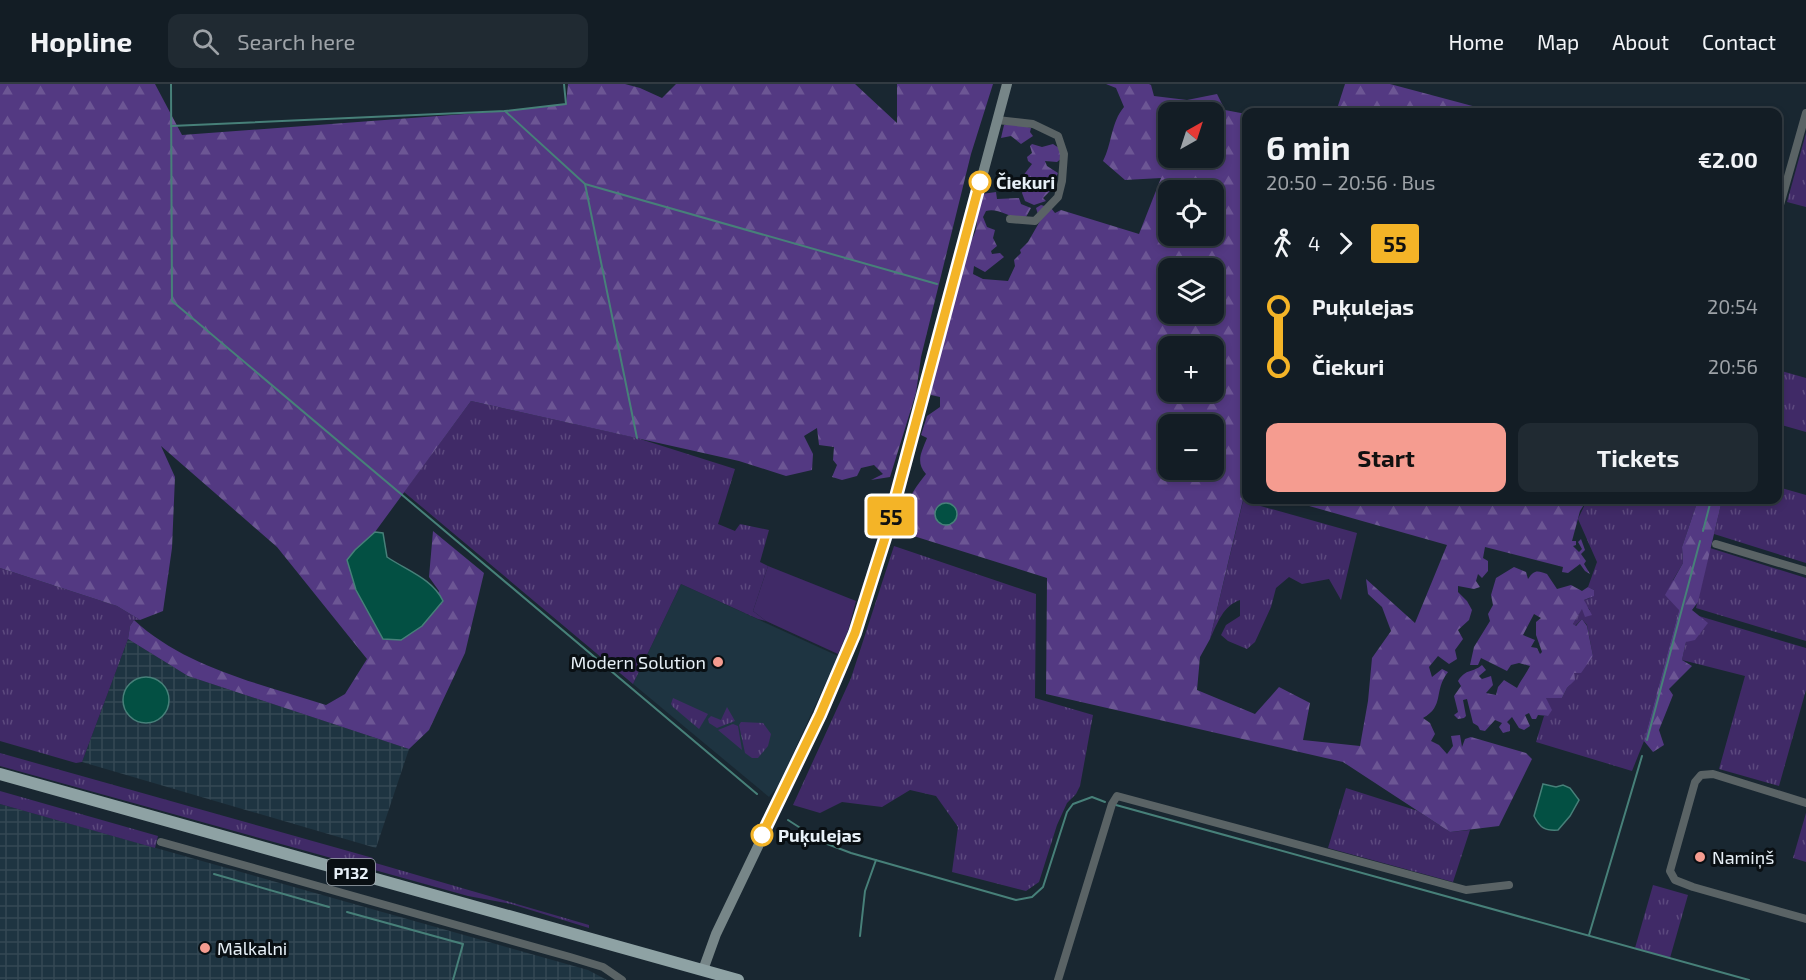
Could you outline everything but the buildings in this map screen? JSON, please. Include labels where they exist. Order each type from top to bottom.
[{"type":"main road","points":[[701,975],[716,934],[820,715],[855,633],[885,538],[1007,84]]},
{"type":"main road","name":"P132","points":[[0,774],[701,975],[738,980]]},
{"type":"street","points":[[1782,198],[1806,113]]},
{"type":"street","points":[[997,120],[1033,124],[1058,136],[1064,154],[1058,197],[1035,221],[1010,219]]},
{"type":"street","points":[[1716,544],[1806,571]]},
{"type":"street","points":[[1806,803],[1713,774],[1701,775],[1695,782],[1670,871],[1675,880],[1693,887],[1806,920]]},
{"type":"street","points":[[1058,980],[1112,804],[1117,796],[1466,890],[1509,885]]},
{"type":"street","points":[[161,842],[570,957],[603,968],[622,980]]},
{"type":"shaded area","points":[[946,503],[954,506],[957,514],[954,522],[946,525],[938,522],[935,514],[938,506]]},
{"type":"shaded area","points":[[375,532],[383,533],[387,557],[426,581],[439,593],[443,601],[422,626],[401,640],[383,639],[356,590],[347,560]]},
{"type":"shaded area","points":[[681,584],[838,656],[778,786],[769,797],[633,684]]},
{"type":"shaded area","points":[[128,639],[188,676],[409,749],[376,848],[82,762]]},
{"type":"shaded area","points":[[146,677],[162,684],[169,700],[162,716],[146,723],[130,716],[123,700],[130,684]]},
{"type":"shaded area","points":[[1543,784],[1556,787],[1563,785],[1570,788],[1579,800],[1570,816],[1558,830],[1543,828],[1534,816]]},
{"type":"shaded area","points":[[0,804],[588,970],[607,980],[0,980]]},
{"type":"green space","points":[[0,84],[155,84],[182,135],[505,111],[566,104],[568,84],[625,84],[662,98],[676,84],[855,84],[897,123],[897,84],[993,84],[971,154],[921,357],[916,393],[890,477],[871,480],[883,474],[874,465],[861,468],[857,476],[842,480],[832,477],[837,465],[833,460],[834,447],[819,445],[817,428],[804,436],[813,454],[812,470],[786,476],[739,461],[471,401],[375,532],[355,550],[356,590],[383,639],[401,640],[422,626],[439,591],[429,577],[433,531],[484,573],[465,653],[429,730],[409,749],[188,676],[128,639],[130,626],[134,620],[177,651],[200,662],[250,682],[326,705],[345,694],[367,659],[277,547],[161,446],[175,477],[172,548],[163,611],[140,620],[117,606],[0,568]]},
{"type":"green space","points":[[1106,84],[1149,84],[1154,96],[1187,100],[1217,94],[1221,102],[1158,102],[1158,168],[1224,168],[1224,108],[1242,113],[1242,504],[1210,639],[1200,657],[1197,690],[1255,714],[1279,687],[1310,703],[1303,740],[1360,746],[1368,701],[1372,658],[1391,631],[1382,607],[1368,594],[1366,579],[1415,623],[1447,545],[1302,504],[1584,504],[1580,511],[1572,541],[1576,541],[1576,545],[1573,546],[1579,552],[1582,549],[1578,542],[1581,539],[1585,550],[1581,554],[1590,574],[1580,564],[1568,573],[1562,572],[1563,567],[1485,547],[1483,558],[1488,561],[1488,571],[1482,578],[1478,574],[1476,581],[1480,587],[1474,589],[1458,586],[1458,592],[1472,610],[1469,620],[1458,630],[1463,639],[1455,650],[1457,659],[1449,664],[1438,656],[1429,667],[1432,677],[1442,669],[1448,672],[1441,686],[1437,703],[1423,718],[1430,723],[1435,734],[1431,741],[1439,745],[1447,754],[1453,746],[1451,736],[1460,735],[1462,747],[1465,739],[1471,737],[1526,753],[1532,759],[1499,826],[1450,832],[1343,762],[1046,694],[1047,578],[904,533],[904,516],[908,501],[926,474],[920,461],[927,438],[921,435],[927,416],[940,407],[940,397],[931,395],[931,388],[960,281],[960,266],[967,256],[965,248],[975,232],[977,222],[975,213],[982,194],[996,192],[997,199],[1019,198],[1021,204],[1031,208],[1026,217],[1021,218],[991,210],[986,211],[983,217],[987,227],[995,230],[993,238],[997,246],[991,251],[992,254],[1000,253],[1004,257],[985,272],[974,266],[973,274],[983,279],[1008,281],[1015,266],[1014,260],[1021,253],[1020,250],[1028,242],[1040,221],[1036,208],[1041,205],[1051,208],[1055,213],[1061,210],[1139,234],[1158,186],[1158,246],[1224,246],[1224,180],[1160,180],[1161,178],[1125,180],[1103,161],[1124,107],[1116,88]]},
{"type":"green space","points":[[1345,84],[1390,84],[1480,108],[1337,108]]},
{"type":"green space","points":[[1004,125],[1031,128],[1030,132],[1033,136],[1021,144],[1011,136],[1001,138]]},
{"type":"green space","points":[[1806,133],[1806,207],[1787,202]]},
{"type":"green space","points":[[1032,144],[1042,147],[1053,144],[1059,148],[1062,158],[1057,162],[1045,161],[1047,166],[1058,173],[1050,191],[1043,198],[1046,201],[1034,205],[1025,201],[1022,193],[1023,190],[1030,188],[1028,181],[1020,191],[1016,191],[1016,185],[1032,164],[1027,157],[1032,153],[1030,146]]},
{"type":"green space","points":[[1782,371],[1806,378],[1806,432],[1782,425]]},
{"type":"green space","points":[[471,401],[637,438],[735,469],[718,524],[735,531],[740,524],[769,530],[760,562],[768,566],[753,611],[766,621],[681,584],[633,684],[404,492]]},
{"type":"green space","points":[[1782,488],[1806,495],[1806,563],[1714,534],[1721,504],[1782,504]]},
{"type":"green space","points":[[1242,504],[1254,504],[1357,533],[1341,600],[1329,579],[1302,584],[1289,577],[1276,588],[1271,607],[1255,642],[1247,649],[1228,641],[1221,635],[1226,625],[1240,616],[1240,600],[1225,610],[1210,639]]},
{"type":"green space","points":[[1585,504],[1697,504],[1682,547],[1683,563],[1673,580],[1679,610],[1644,741],[1632,771],[1536,742],[1544,716],[1548,716],[1546,698],[1562,698],[1570,685],[1573,673],[1593,656],[1587,625],[1582,619],[1575,626],[1573,624],[1582,608],[1590,610],[1584,600],[1590,598],[1594,590],[1588,587],[1597,562],[1578,519]]},
{"type":"green space","points":[[1697,504],[1721,504],[1698,602],[1692,610],[1708,623],[1695,640],[1686,642],[1682,660],[1692,666],[1669,689],[1673,695],[1659,730],[1664,745],[1653,752],[1644,741],[1679,610],[1665,595],[1683,563],[1682,547]]},
{"type":"green space","points":[[894,546],[1036,594],[1035,698],[1093,715],[1080,786],[1067,803],[1057,825],[1039,882],[1026,891],[952,872],[958,827],[936,796],[910,790],[882,807],[842,802],[820,813],[793,805],[851,678]]},
{"type":"green space","points":[[1710,548],[1806,578],[1806,641],[1696,608]]},
{"type":"green space","points":[[768,566],[856,601],[848,631],[838,654],[766,621],[753,611]]},
{"type":"green space","points":[[1514,567],[1526,572],[1528,579],[1536,572],[1547,574],[1557,589],[1571,585],[1582,591],[1588,587],[1594,590],[1594,596],[1584,600],[1592,615],[1585,617],[1582,609],[1573,624],[1576,626],[1582,619],[1587,626],[1593,656],[1581,673],[1574,673],[1575,680],[1567,688],[1562,698],[1546,698],[1552,710],[1548,716],[1538,715],[1536,719],[1532,719],[1529,713],[1525,715],[1530,726],[1524,730],[1519,728],[1512,717],[1507,722],[1510,725],[1510,731],[1503,733],[1499,727],[1502,723],[1495,720],[1485,731],[1480,730],[1473,723],[1467,699],[1463,700],[1466,716],[1458,719],[1454,715],[1458,712],[1454,696],[1461,686],[1458,681],[1467,672],[1482,665],[1486,670],[1479,676],[1482,679],[1491,676],[1493,685],[1486,693],[1496,695],[1498,687],[1504,680],[1517,688],[1530,666],[1519,663],[1511,665],[1507,671],[1481,658],[1478,665],[1470,665],[1474,647],[1490,621],[1488,614],[1493,605],[1491,595],[1496,578]],"holes":[[[1534,614],[1541,618],[1536,622],[1536,635],[1542,652],[1540,654],[1537,648],[1531,647],[1535,640],[1523,635]]]},
{"type":"green space","points":[[0,568],[117,606],[140,620],[134,620],[130,626],[128,639],[82,762],[76,763],[0,741]]},
{"type":"green space","points":[[1699,616],[1806,648],[1806,690],[1779,786],[1719,769],[1745,676],[1682,660],[1686,642],[1707,624]]},
{"type":"green space","points":[[673,698],[708,714],[699,729],[673,707],[671,704]]},
{"type":"green space","points":[[727,707],[735,721],[717,728],[709,723],[708,719],[711,716],[721,720]]},
{"type":"green space","points":[[741,722],[763,723],[771,734],[768,746],[758,758],[752,758],[745,753],[739,725]]},
{"type":"green space","points":[[733,724],[738,726],[742,750],[718,730]]},
{"type":"green space","points":[[0,753],[373,858],[372,862],[589,925],[589,928],[511,904],[468,896],[0,766]]},
{"type":"green space","points":[[1346,788],[1418,811],[1450,832],[1470,830],[1453,882],[1328,848]]},
{"type":"green space","points":[[0,791],[158,836],[155,848],[0,804]]},
{"type":"green space","points":[[1806,813],[1806,862],[1793,858]]},
{"type":"green space","points":[[1653,885],[1688,895],[1670,958],[1635,948]]},
{"type":"waterway","points":[[171,84],[172,301],[757,794]]},
{"type":"waterway","points":[[171,126],[505,111],[566,104],[564,84]]},
{"type":"waterway","points":[[505,111],[585,184],[937,284]]},
{"type":"waterway","points":[[585,184],[637,438]]},
{"type":"waterway","points":[[1703,531],[1710,504]]},
{"type":"waterway","points":[[1647,740],[1700,541]]},
{"type":"waterway","points":[[1589,935],[1642,756]]},
{"type":"waterway","points":[[788,820],[822,842],[851,853],[1016,900],[1032,897],[1043,887],[1067,812],[1073,804],[1092,797],[1105,802]]},
{"type":"waterway","points":[[1116,805],[1749,980]]},
{"type":"waterway","points":[[860,936],[865,891],[876,860]]},
{"type":"waterway","points":[[214,874],[329,907]]},
{"type":"waterway","points":[[347,912],[463,944],[453,980]]},
{"type":"bus line","name":"55","points":[[762,835],[820,715],[855,633],[885,538],[980,182]]},
{"type":"place","name":"Čiekuri","points":[[980,182]]},
{"type":"place","name":"Modern Solution","points":[[718,662]]},
{"type":"place","name":"Puķulejas","points":[[762,835]]},
{"type":"place","name":"Namiņš","points":[[1700,857]]},
{"type":"place","name":"Mālkalni","points":[[205,948]]}]
